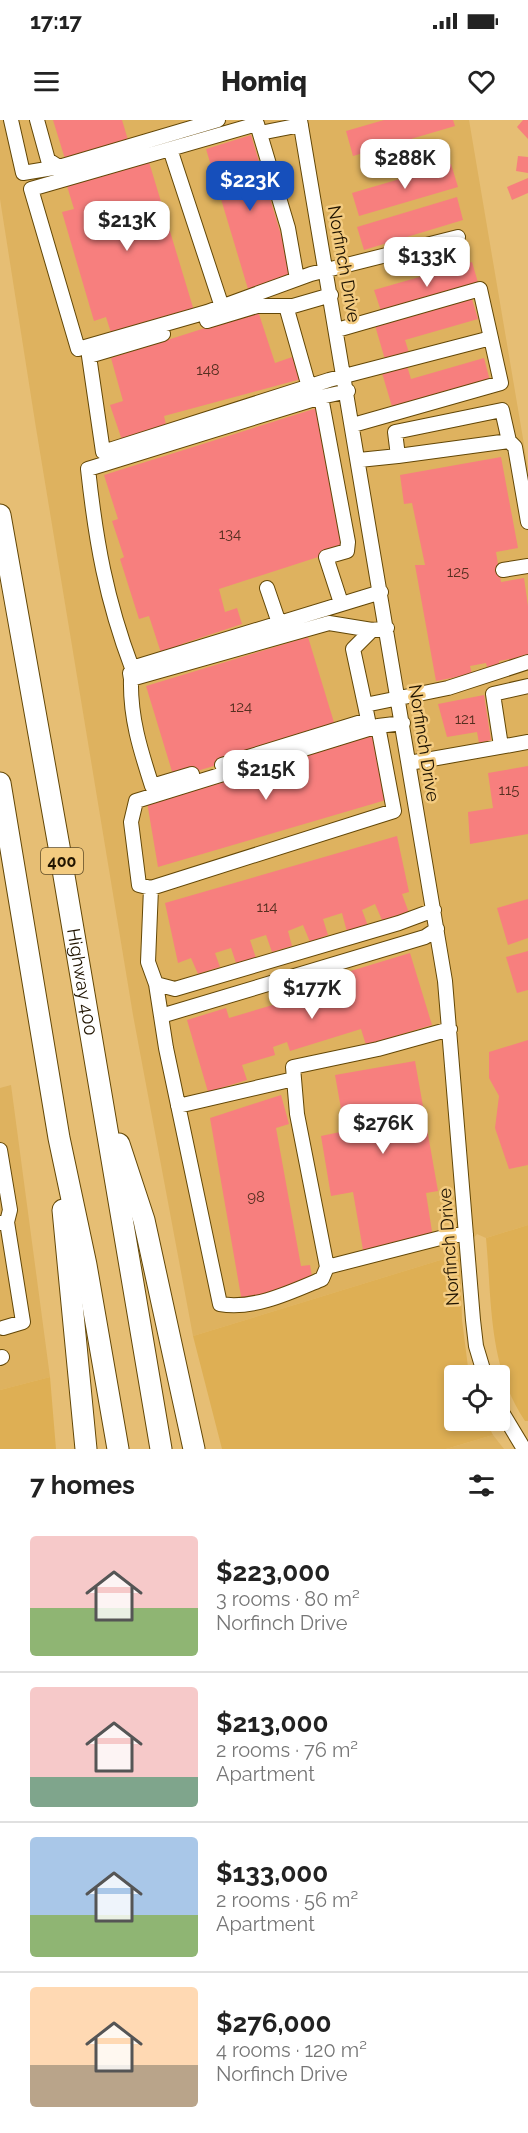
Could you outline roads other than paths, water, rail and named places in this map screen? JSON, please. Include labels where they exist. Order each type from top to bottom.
[{"type":"highway","name":"Highway 400","points":[[0,515],[161,1449]]},
{"type":"highway","name":"400","points":[[0,783],[59,1138],[86,1264],[118,1449]]},
{"type":"highway","points":[[100,1085],[144,1220],[195,1449]]},
{"type":"highway","points":[[59,1138],[67,1267],[86,1449]]},
{"type":"street","points":[[11,120],[23,173],[59,167],[218,120]]},
{"type":"street","points":[[37,120],[48,160],[59,167]]},
{"type":"street","points":[[260,133],[301,122]]},
{"type":"street","name":"Norfinch Drive","points":[[301,122],[437,929],[450,1029],[476,1346],[482,1365]]},
{"type":"street","points":[[297,279],[288,228],[257,124],[31,189],[78,349],[222,307],[297,279],[458,237]]},
{"type":"street","points":[[170,149],[222,307]]},
{"type":"street","points":[[337,330],[480,289],[501,383],[353,425]]},
{"type":"street","points":[[331,295],[286,306],[257,306],[88,356],[103,453],[345,376],[491,338]]},
{"type":"street","points":[[286,306],[309,387]]},
{"type":"street","points":[[348,391],[321,397],[88,469],[96,543],[115,622],[132,673],[130,706],[134,730],[152,786],[372,725],[403,723]]},
{"type":"street","points":[[321,397],[348,542],[347,551],[326,557],[341,603]]},
{"type":"street","points":[[398,456],[395,432],[502,410],[509,441],[515,447],[528,522]]},
{"type":"street","points":[[359,460],[509,441]]},
{"type":"street","points":[[503,570],[528,566]]},
{"type":"street","points":[[267,588],[279,623]]},
{"type":"street","points":[[132,673],[279,623],[381,592]]},
{"type":"street","points":[[132,673],[329,623],[372,630],[387,628]]},
{"type":"street","points":[[372,630],[353,649],[365,705],[394,812]]},
{"type":"street","points":[[365,705],[448,688],[528,662]]},
{"type":"street","points":[[501,746],[493,694],[528,686]]},
{"type":"street","points":[[372,725],[136,801],[131,822],[139,885],[151,888],[417,806]]},
{"type":"street","points":[[409,763],[528,742]]},
{"type":"street","points":[[151,888],[148,962],[156,984],[178,1106],[220,1304],[238,1308],[289,1293],[322,1279],[327,1267],[297,1114],[293,1067],[378,1049],[450,1029]]},
{"type":"street","points":[[156,984],[175,989],[381,929],[434,910]]},
{"type":"street","points":[[381,929],[387,948]]},
{"type":"street","points":[[161,1016],[425,937],[437,929]]},
{"type":"street","points":[[178,1106],[294,1078]]},
{"type":"street","points":[[0,1150],[10,1210],[4,1223],[23,1322],[3,1328]]},
{"type":"street","points":[[327,1267],[448,1236],[466,1234]]},
{"type":"street","points":[[510,1426],[524,1449],[528,1445]]}]
